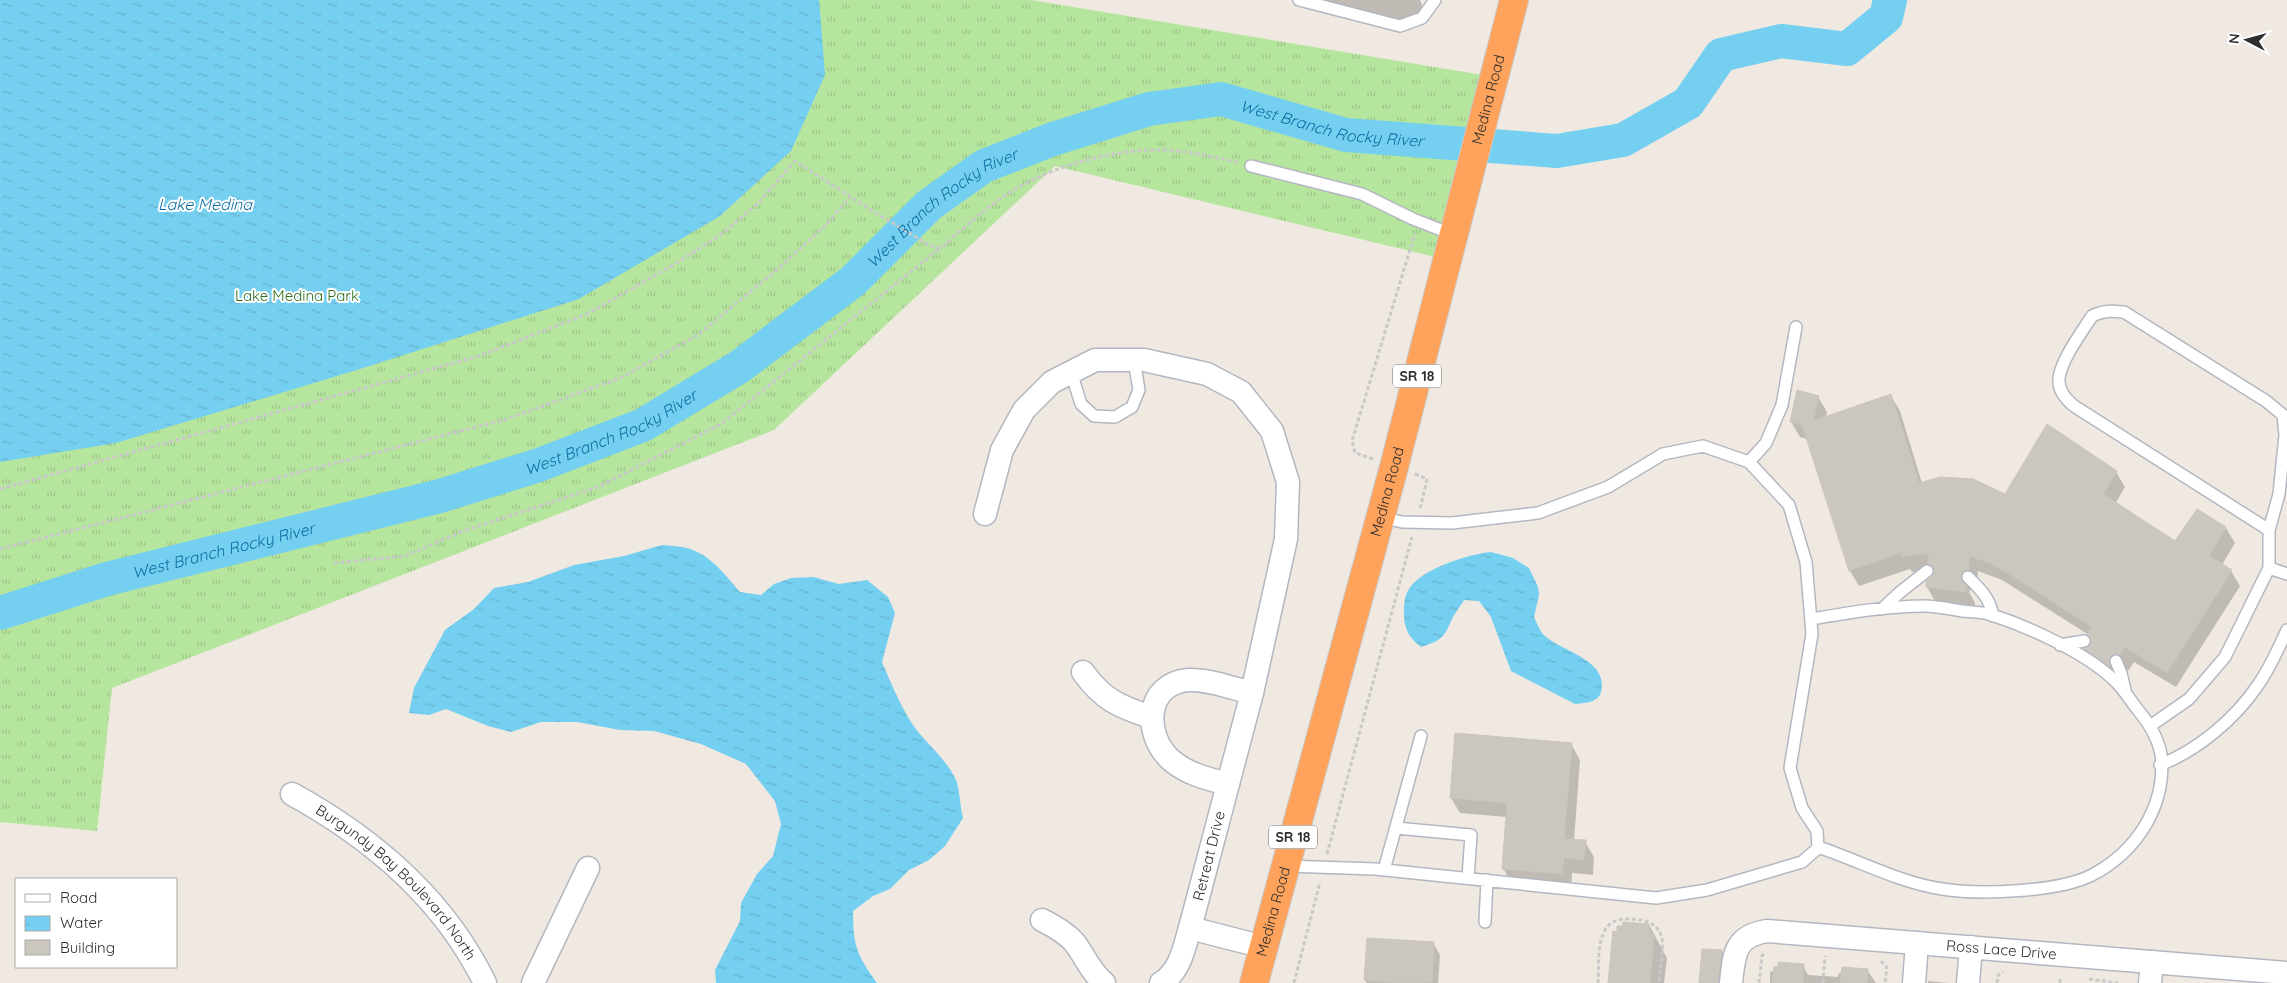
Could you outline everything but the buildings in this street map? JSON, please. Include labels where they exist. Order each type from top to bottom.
[{"type":"highway","name":"Medina Road","points":[[1254,983],[1380,517],[1464,199],[1514,0]]},
{"type":"street","points":[[985,514],[1002,450],[1024,410],[1052,382],[1095,360],[1134,360]]},
{"type":"street","name":"Retreat Drive","points":[[1134,360],[1144,360],[1207,374],[1241,392],[1272,431],[1288,482],[1286,539],[1252,693],[1181,959],[1174,971],[1160,983]]},
{"type":"street","points":[[1083,672],[1094,688],[1109,701],[1126,709],[1151,716]]},
{"type":"street","points":[[1228,784],[1188,771],[1171,760],[1157,743],[1152,730],[1151,716],[1155,704],[1162,694],[1172,685],[1186,680],[1200,680],[1252,693]]},
{"type":"street","name":"Burgundy Bay Boulevard North","points":[[292,794],[331,816],[367,841],[401,870],[432,903],[459,938],[485,983]]},
{"type":"street","points":[[532,983],[588,868]]},
{"type":"street","points":[[1042,920],[1060,929],[1074,943],[1092,972],[1104,983]]},
{"type":"street","points":[[1190,928],[1264,947]]},
{"type":"street","name":"Ross Lace Drive","points":[[1732,983],[1733,961],[1736,949],[1744,939],[1755,933],[1767,931],[1971,947],[2151,972],[2205,974],[2287,973]]},
{"type":"street","points":[[1914,983],[1916,943]]},
{"type":"street","points":[[1968,983],[1971,947]]},
{"type":"lane","points":[[1299,0],[1400,26],[1422,18],[1435,0]]},
{"type":"lane","points":[[1251,166],[1362,194],[1419,222],[1454,235]]},
{"type":"lane","points":[[2150,726],[2189,699],[2225,657],[2268,568],[2269,530],[2279,494],[2285,435],[2282,414],[2266,401],[2124,312],[2100,311],[2092,316],[2063,366],[2058,380],[2063,395],[2074,406],[2269,530]]},
{"type":"lane","points":[[1749,462],[1766,443],[1782,405],[1796,327]]},
{"type":"lane","points":[[1071,372],[1081,404],[1094,416],[1116,417],[1132,407],[1139,390],[1134,360]]},
{"type":"lane","points":[[1380,517],[1402,522],[1452,523],[1538,513],[1608,487],[1663,454],[1704,446],[1749,462],[1789,505],[1806,562],[1812,634],[1790,768],[1802,808],[1817,831],[1818,847]]},
{"type":"lane","points":[[2268,568],[2287,574]]},
{"type":"lane","points":[[1882,609],[1927,571]]},
{"type":"lane","points":[[1968,577],[1984,593],[1991,605],[1993,616]]},
{"type":"lane","points":[[1811,619],[1882,609],[1925,606],[1993,616],[2060,645],[2087,660],[2115,680],[2150,726],[2160,754],[2156,804],[2148,822],[2128,850],[2114,862],[2091,876],[2066,883],[2019,891],[1979,892],[1943,889],[1900,879],[1818,847]]},
{"type":"lane","points":[[2160,765],[2182,756],[2205,740],[2232,715],[2258,686],[2287,630]]},
{"type":"lane","points":[[2060,645],[2084,641]]},
{"type":"lane","points":[[2116,661],[2126,694]]},
{"type":"lane","points":[[1384,870],[1421,736]]},
{"type":"lane","points":[[1396,828],[1472,835],[1468,878]]},
{"type":"lane","points":[[1286,866],[1384,870],[1656,898],[1707,890],[1802,862],[1818,847]]},
{"type":"lane","points":[[1485,922],[1487,880]]},
{"type":"path","points":[[334,563],[405,556],[463,531],[598,487],[721,424],[1004,196],[1031,180],[1074,164],[1107,156],[1151,150],[1188,153],[1251,166]]},
{"type":"path","points":[[0,489],[479,356],[587,314],[675,264],[723,233],[757,204],[796,161],[850,197],[929,245],[941,248]]},
{"type":"path","points":[[0,549],[507,420],[620,378],[698,335],[786,262],[825,226],[850,197]]},
{"type":"path","points":[[1355,453],[1352,441],[1419,222]]},
{"type":"path","points":[[1420,476],[1427,479],[1424,489]]},
{"type":"path","points":[[1294,983],[1409,548]]},
{"type":"path","points":[[1598,983],[1604,931],[1613,921],[1626,919],[1650,921],[1662,934],[1660,983]]},
{"type":"path","points":[[1759,983],[1762,956],[1764,953],[1772,951]]},
{"type":"path","points":[[1816,955],[1834,957]]},
{"type":"path","points":[[1823,983],[1825,956]]},
{"type":"path","points":[[1879,961],[1886,967],[1885,983]]},
{"type":"path","points":[[1997,983],[1998,975],[2004,972]]},
{"type":"path","points":[[2051,976],[2070,978]]},
{"type":"path","points":[[2060,977],[2060,983]]},
{"type":"path","points":[[2079,978],[2118,983]]},
{"type":"green space","name":"Lake Medina Park","points":[[0,0],[1031,0],[1495,77],[1448,260],[1055,166],[774,430],[112,688],[97,831],[0,822]]},
{"type":"water","name":"Lake Medina","points":[[0,0],[819,0],[825,75],[791,151],[720,216],[579,299],[360,369],[116,443],[0,462]]},
{"type":"water","points":[[662,545],[678,546],[700,553],[719,568],[740,592],[761,595],[774,584],[791,578],[813,577],[839,584],[867,580],[888,597],[895,613],[882,662],[900,702],[913,725],[952,772],[956,780],[963,818],[945,846],[929,860],[909,870],[890,889],[873,896],[853,911],[855,942],[865,965],[877,983],[716,983],[715,970],[740,921],[741,903],[757,874],[773,856],[781,824],[775,801],[746,764],[701,744],[654,731],[620,730],[577,722],[541,722],[511,732],[488,726],[446,709],[429,715],[409,713],[414,688],[445,630],[474,609],[494,588],[528,582],[574,565],[624,556]]},
{"type":"water","points":[[1491,552],[1513,558],[1529,568],[1538,587],[1539,595],[1534,617],[1539,627],[1545,636],[1553,642],[1592,664],[1602,681],[1601,692],[1597,698],[1590,702],[1575,704],[1511,671],[1491,617],[1479,601],[1464,600],[1445,633],[1438,640],[1421,647],[1411,637],[1405,625],[1404,604],[1407,592],[1415,582],[1434,569],[1446,564]]},
{"type":"waterway","name":"West Branch Rocky River","points":[[0,613],[107,579],[440,496],[539,465],[643,425],[739,367],[853,281],[929,205],[984,166],[1053,139],[1149,109],[1221,99],[1346,135],[1557,151],[1623,140],[1688,103],[1721,55],[1781,41],[1847,49],[1886,17],[1890,0]]}]
